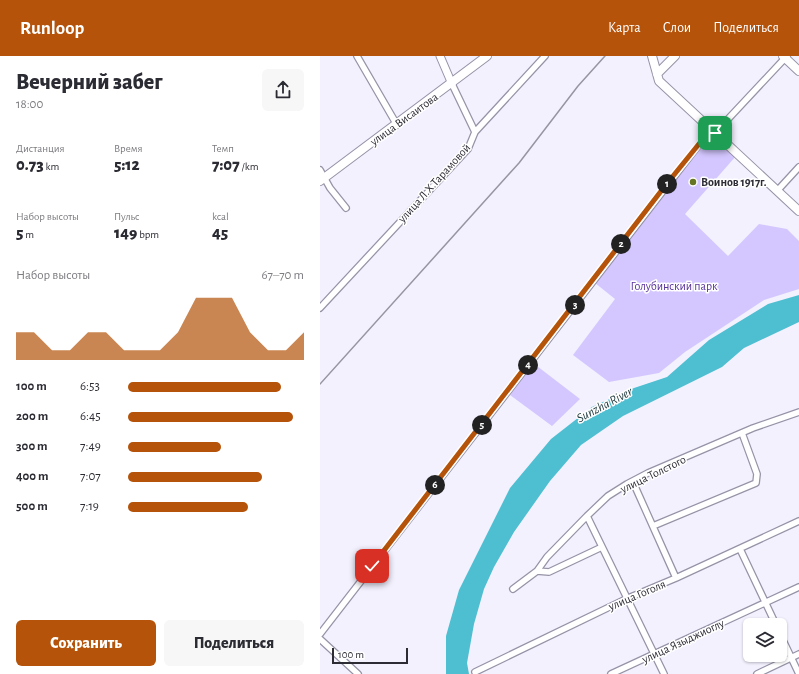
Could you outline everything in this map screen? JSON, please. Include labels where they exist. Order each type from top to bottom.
[{"type":"main road","name":"улица Висаитова","points":[[322,179],[452,84],[487,56]]},
{"type":"main road","points":[[652,56],[659,81],[799,211]]},
{"type":"main road","points":[[657,74],[675,56]]},
{"type":"main road","points":[[785,57],[799,71]]},
{"type":"street","points":[[357,56],[397,124]]},
{"type":"street","points":[[440,56],[475,132]]},
{"type":"street","name":"улица Л.Х.Тарамовой","points":[[320,308],[468,149],[475,132],[544,56]]},
{"type":"street","points":[[320,634],[713,131],[785,57]]},
{"type":"street","points":[[777,191],[799,167]]},
{"type":"street","points":[[320,170],[322,179],[346,208]]},
{"type":"street","name":"улица Толстого","points":[[513,589],[537,571],[547,557],[608,496],[648,473],[742,433],[799,412]]},
{"type":"street","points":[[653,526],[756,483],[756,474],[742,433]]},
{"type":"street","points":[[633,482],[676,578]]},
{"type":"street","points":[[587,516],[626,599],[664,674]]},
{"type":"street","name":"улица Гоголя","points":[[475,672],[626,599],[676,578],[799,521]]},
{"type":"street","points":[[537,571],[549,572],[602,547]]},
{"type":"street","points":[[740,549],[773,618]]},
{"type":"street","name":"улица Языджиоглу","points":[[611,674],[799,587]]},
{"type":"street","points":[[320,639],[358,674]]},
{"type":"street","points":[[787,649],[799,674]]},
{"type":"street","points":[[757,674],[799,654]]},
{"type":"green space","name":"Голубинский парк","points":[[714,137],[736,156],[685,214],[728,256],[759,224],[787,229],[799,241],[799,289],[764,300],[685,352],[659,373],[609,382],[573,355],[615,299],[595,283],[707,139]]},
{"type":"green space","points":[[533,363],[580,399],[552,426],[510,395]]},
{"type":"water","name":"Sunzha River","points":[[799,295],[799,322],[744,348],[722,367],[623,416],[581,445],[550,481],[514,532],[494,567],[484,589],[474,624],[467,663],[469,674],[446,674],[446,636],[459,590],[510,488],[551,439],[592,407],[634,388],[667,377],[709,340],[768,304]]},
{"type":"railway","points":[[320,384],[519,163],[578,86],[605,56]]},
{"type":"place","name":"Воинов 1917г.","points":[[693,182]]},
{"type":"route","points":[[372,566],[665,186],[711,129],[715,133]]}]
